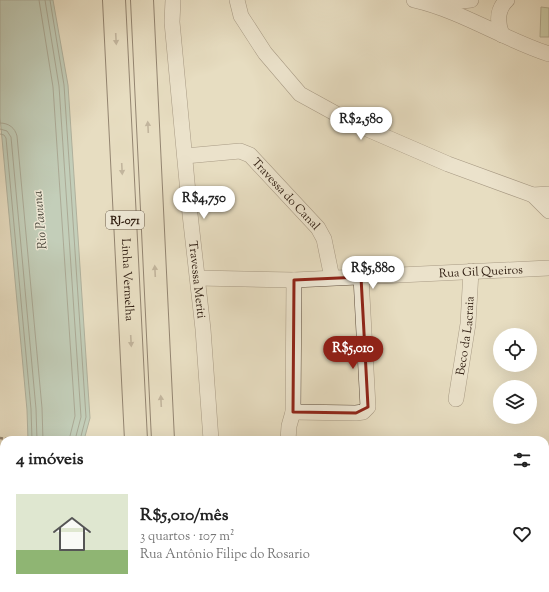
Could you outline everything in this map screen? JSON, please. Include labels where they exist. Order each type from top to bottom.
[{"type":"highway","name":"Linha Vermelha","points":[[114,0],[136,436]]},
{"type":"highway","name":"RJ-071","points":[[142,0],[164,436]]},
{"type":"street","name":"Travessa Meriti","points":[[173,0],[172,22],[190,214],[198,278],[211,436]]},
{"type":"street","points":[[237,0],[241,16],[265,53],[300,94],[351,122],[448,164],[533,195],[549,194]]},
{"type":"street","points":[[414,0],[434,4],[532,49],[549,54]]},
{"type":"street","points":[[434,4],[471,0]]},
{"type":"street","points":[[502,35],[498,26],[499,10],[507,0]]},
{"type":"street","name":"Travessa do Canal","points":[[185,156],[240,151],[250,154],[318,228],[324,239],[331,273]]},
{"type":"street","points":[[533,195],[549,211]]},
{"type":"street","name":"Rua Gil Queiros","points":[[198,278],[294,280],[549,268]]},
{"type":"street","name":"Beco da Lacraia","points":[[456,399],[468,324],[471,271]]},
{"type":"street","points":[[293,412],[356,413],[363,412],[368,407],[361,277]]},
{"type":"street","points":[[288,436],[289,426],[293,412],[294,280]]},
{"type":"highlighted area","points":[[361,277],[368,407],[356,413],[293,412],[294,280]]},
{"type":"green space","points":[[541,7],[549,8],[549,37],[540,37]]},
{"type":"water","name":"Rio Pavuna","points":[[0,0],[53,0],[68,85],[90,418],[85,436],[28,436],[27,410],[0,117]]}]
